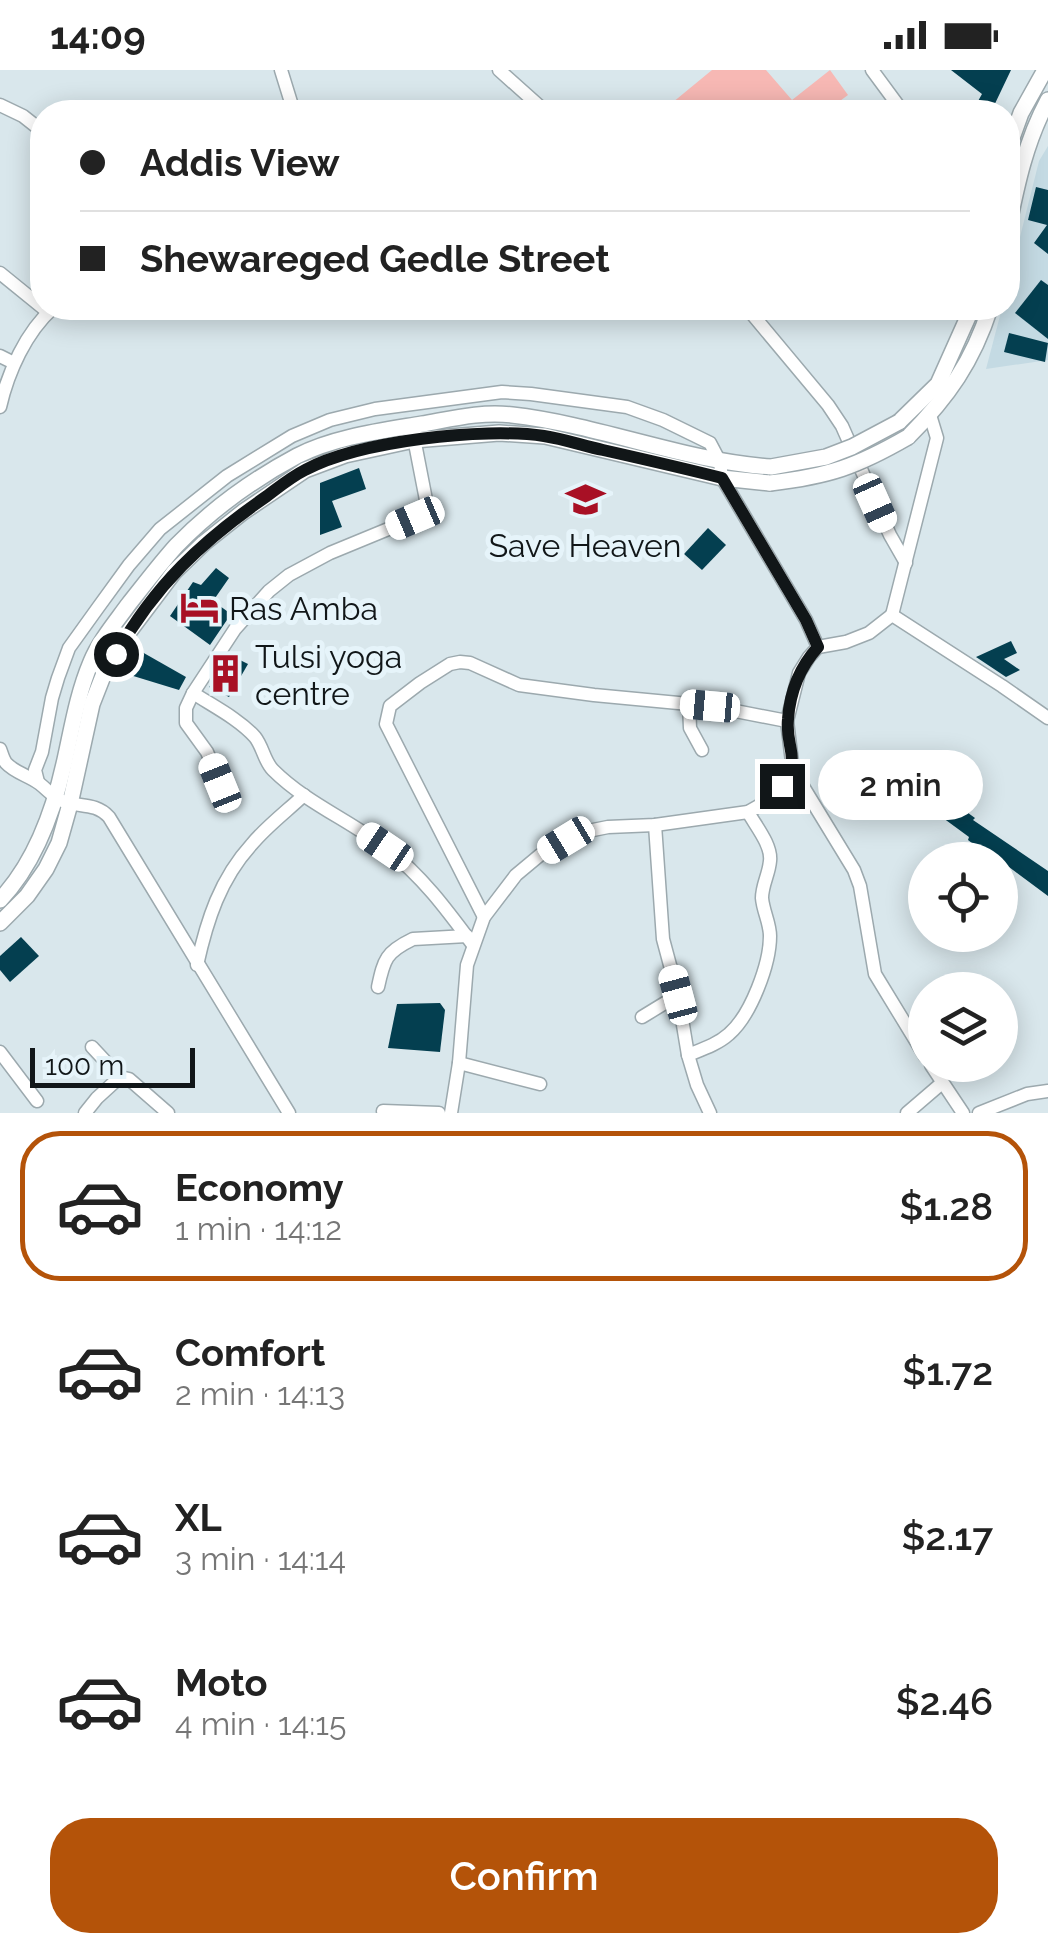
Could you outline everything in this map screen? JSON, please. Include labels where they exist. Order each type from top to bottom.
[{"type":"main road","points":[[1020,116],[1045,70]]},
{"type":"main road","points":[[1020,172],[1034,127],[1048,100]]},
{"type":"main road","points":[[770,475],[852,447],[898,422],[938,384],[967,320]]},
{"type":"main road","points":[[0,922],[27,896],[59,843],[64,765],[75,707],[92,659],[115,623],[177,546],[239,493],[298,456],[321,446],[412,433],[473,415],[508,414],[606,433],[721,470],[809,478],[870,459],[908,437],[962,373],[986,320]]},
{"type":"main road","points":[[0,900],[26,867],[62,801]]},
{"type":"street","points":[[281,70],[290,100]]},
{"type":"street","points":[[498,70],[532,100]]},
{"type":"street","points":[[872,70],[895,100]]},
{"type":"street","points":[[0,104],[30,122]]},
{"type":"street","points":[[0,273],[30,295]]},
{"type":"street","points":[[0,407],[14,363],[43,320]]},
{"type":"street","points":[[757,320],[842,426],[890,536],[906,563]]},
{"type":"street","points":[[0,356],[14,363]]},
{"type":"street","points":[[38,782],[35,770],[69,648],[129,565],[160,530],[228,476],[292,436],[330,420],[375,409],[502,392],[531,394],[627,408],[710,443],[818,647]]},
{"type":"street","points":[[908,1028],[875,974],[854,870],[793,770],[787,721],[799,673],[818,647],[869,633],[892,615],[936,438],[930,414]]},
{"type":"street","points":[[220,783],[208,752],[186,723],[186,708],[193,693],[243,619],[288,575],[415,518],[427,506],[412,433]]},
{"type":"street","points":[[892,615],[1048,718]]},
{"type":"street","points":[[484,916],[386,724],[390,706],[420,683],[450,664],[470,663],[519,685],[710,706],[787,721]]},
{"type":"street","points":[[193,693],[254,737],[272,770],[408,866],[470,940]]},
{"type":"street","points":[[689,704],[690,728],[702,750]]},
{"type":"street","points":[[0,748],[4,761],[62,801],[102,810],[108,817],[288,1113]]},
{"type":"street","points":[[450,1113],[459,1063],[470,940],[516,875],[540,856],[584,832],[748,812],[771,799],[793,770]]},
{"type":"street","points":[[197,965],[216,898],[232,868],[254,841],[304,795]]},
{"type":"street","points":[[688,1055],[734,1030],[746,1012],[766,963],[770,933],[762,888],[770,852],[748,812]]},
{"type":"street","points":[[655,825],[663,939],[688,1055],[710,1113]]},
{"type":"street","points":[[378,987],[387,956],[406,942],[470,940]]},
{"type":"street","points":[[642,1016],[678,995]]},
{"type":"street","points":[[92,1047],[120,1077],[129,1079],[168,1113]]},
{"type":"street","points":[[0,1052],[37,1101]]},
{"type":"street","points":[[459,1063],[540,1084]]},
{"type":"street","points":[[85,1113],[120,1077]]},
{"type":"street","points":[[907,1113],[942,1083],[962,1113]]},
{"type":"street","points":[[979,1113],[1026,1094],[1048,1092]]},
{"type":"street","points":[[383,1111],[439,1113]]},
{"type":"shaded area","points":[[712,70],[766,70],[792,100],[676,100]]},
{"type":"shaded area","points":[[830,70],[848,95],[841,100],[792,100]]},
{"type":"shaded area","points":[[1048,146],[1048,360],[986,369],[999,320],[1020,320],[1020,237],[1039,161]]},
{"type":"building","points":[[951,70],[1011,70],[997,100],[979,100],[982,94]]},
{"type":"building","points":[[1036,187],[1048,190],[1048,254],[1034,243],[1047,225],[1028,220]]},
{"type":"building","points":[[1041,280],[1048,285],[1048,339],[1020,317],[1020,307]]},
{"type":"building","points":[[1009,333],[1048,343],[1045,362],[1004,352]]},
{"type":"building","points":[[359,468],[366,489],[332,501],[342,527],[320,535],[320,483]]},
{"type":"building","points":[[708,528],[726,545],[702,570],[684,554]]},
{"type":"building","name":"Ras Amba","points":[[216,568],[229,578],[213,601],[231,614],[210,645],[170,616],[193,582],[201,585]]},
{"type":"building","points":[[1011,641],[1017,653],[1004,659],[1020,670],[1006,677],[976,657]]},
{"type":"building","points":[[142,652],[186,677],[179,690],[130,675]]},
{"type":"building","name":"Tulsi yoga centre","points":[[230,655],[248,664],[229,697],[209,687]]},
{"type":"building","points":[[935,789],[1005,842],[971,842],[924,804]]},
{"type":"building","points":[[1018,851],[1048,871],[1048,896],[1018,874]]},
{"type":"building","points":[[21,937],[39,956],[10,982],[0,970],[0,956]]},
{"type":"building","points":[[440,1003],[445,1010],[440,1052],[388,1048],[397,1004]]},
{"type":"place","name":"Save Heaven","points":[[585,500]]},
{"type":"place","name":"Ras Amba","points":[[199,608]]},
{"type":"place","name":"Tulsi yoga centre","points":[[225,674]]},
{"type":"route","points":[[116,654],[174,572],[204,542],[305,470],[345,455],[414,440],[499,433],[545,436],[722,478],[818,647],[799,673],[793,692],[787,721],[793,770],[782,786]]}]
